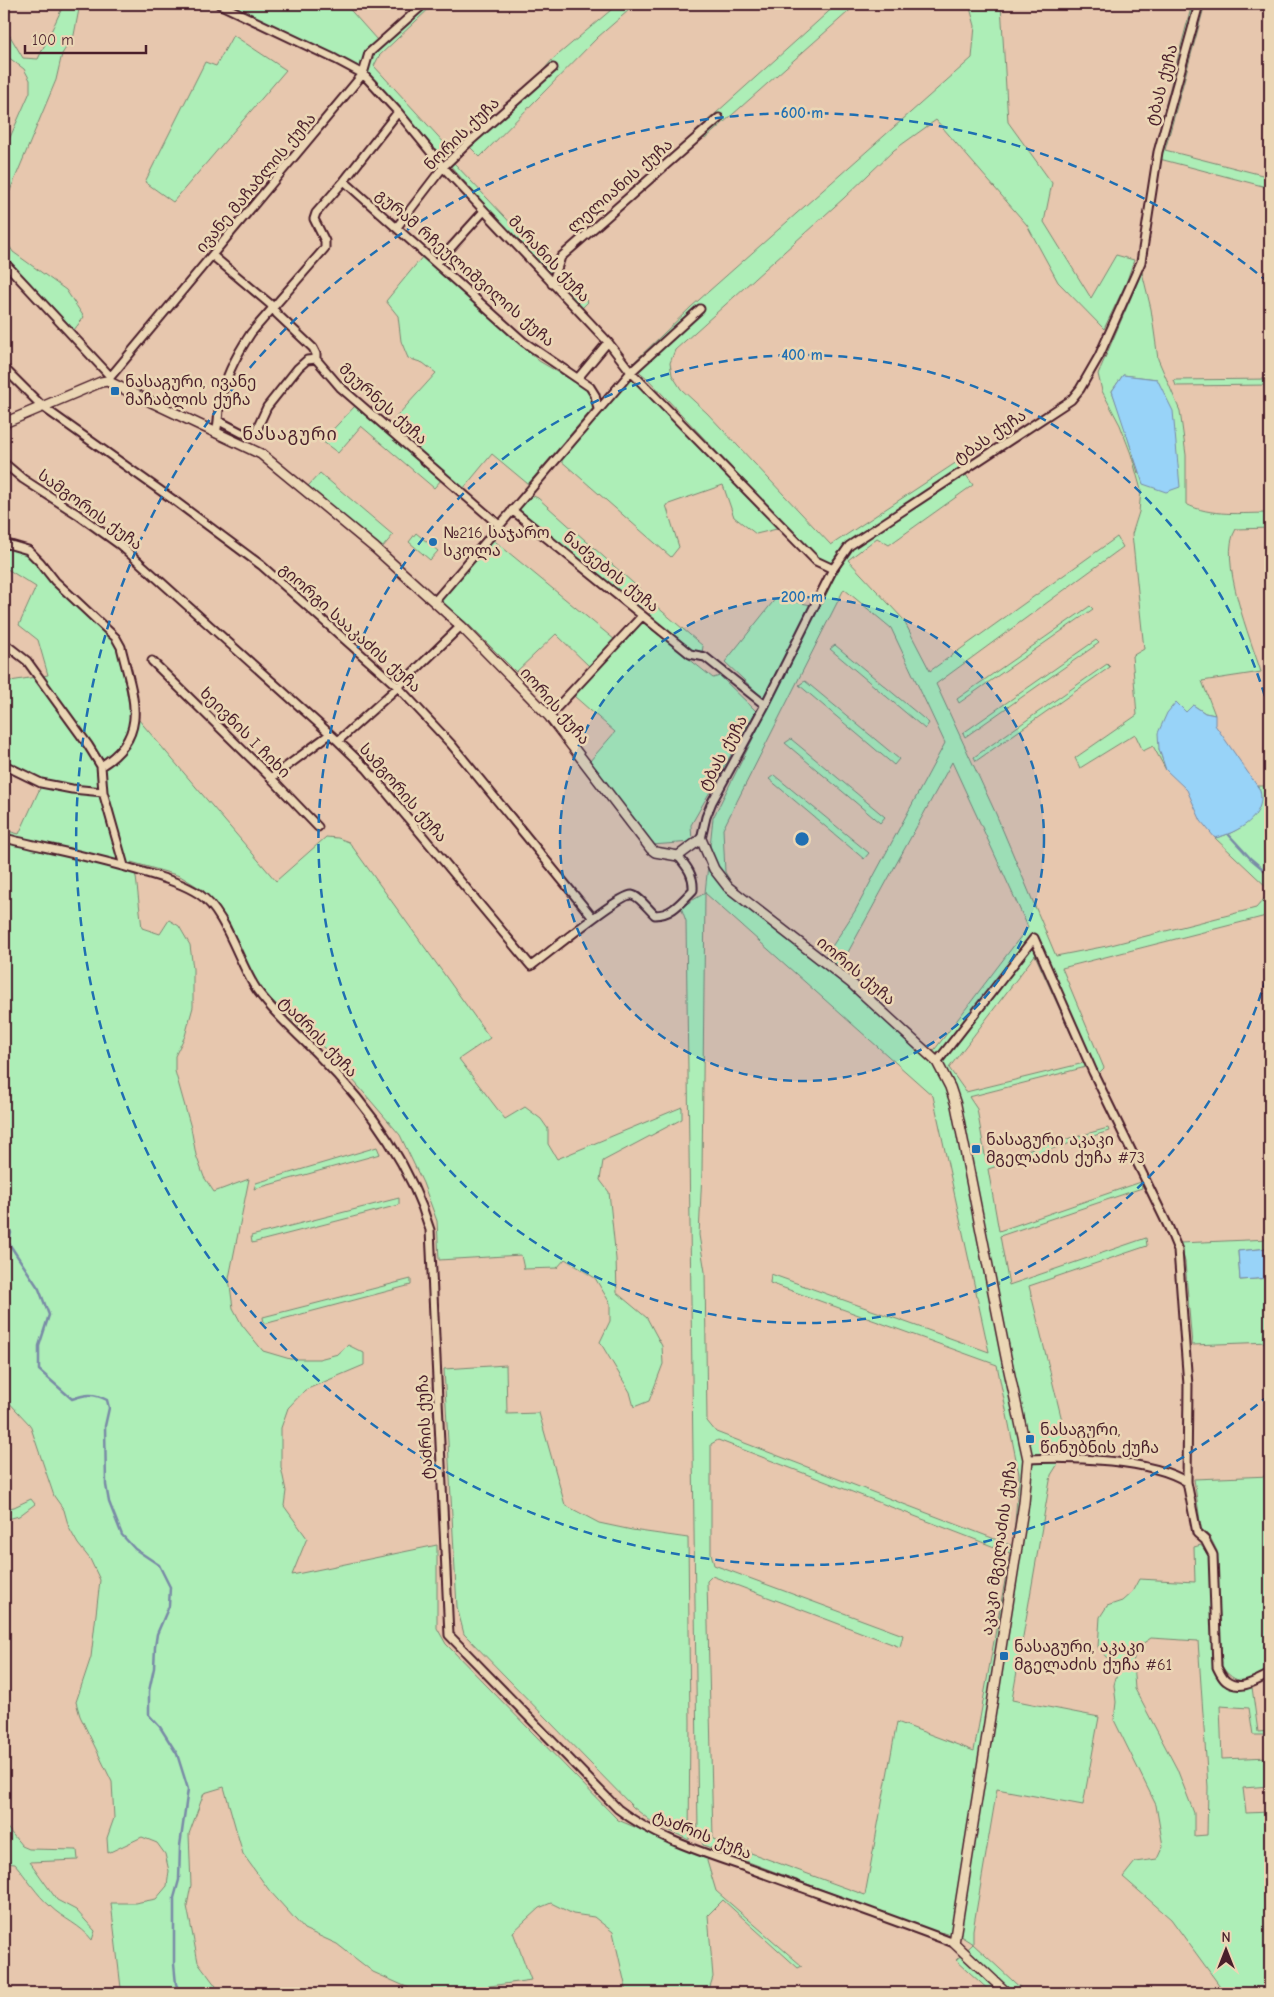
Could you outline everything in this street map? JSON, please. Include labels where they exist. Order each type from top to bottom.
[{"type":"street","name":"მარანის ქუჩა","points":[[219,4],[363,74],[398,112],[443,167],[608,342],[631,372],[816,561],[834,569]]},
{"type":"street","name":"ივანე მაჩაბლის ქუჩა","points":[[109,378],[213,256],[363,74],[369,54],[424,4]]},
{"type":"street","name":"ტბას ქუჩა","points":[[701,839],[712,802],[765,705],[834,569],[849,546],[1071,400],[1080,388],[1099,356],[1141,262],[1158,152],[1199,4]]},
{"type":"street","name":"ნორის ქუჩა","points":[[398,227],[443,167],[553,68]]},
{"type":"street","points":[[216,433],[219,421],[220,399],[233,362],[251,333],[325,248],[325,241],[314,219],[316,213],[344,181],[398,112]]},
{"type":"street","name":"ლელიანის ქუჩა","points":[[552,284],[561,257],[719,118]]},
{"type":"street","name":"გურამ რჩეულიშვილის ქუჩა","points":[[344,181],[398,227],[524,342],[590,387],[595,395],[598,409]]},
{"type":"street","points":[[437,263],[484,211]]},
{"type":"street","name":"მეურნეს ქუჩა","points":[[213,256],[273,308],[313,348],[316,359],[340,387],[499,525]]},
{"type":"street","points":[[4,262],[109,378],[4,423]]},
{"type":"street","points":[[435,601],[631,372],[700,309]]},
{"type":"street","points":[[578,378],[608,342]]},
{"type":"street","points":[[219,421],[242,433],[251,434],[256,431],[268,407],[298,368],[307,360],[316,359]]},
{"type":"street","name":"გიორგი სააკაძის ქუჩა","points":[[4,368],[43,407],[261,565],[398,688],[451,744],[593,918]]},
{"type":"street","name":"იორის ქუჩა","points":[[109,378],[261,454],[435,601],[461,626],[549,716],[647,845],[655,852],[678,856]]},
{"type":"street","name":"სამგორის ქუჩა","points":[[4,463],[23,479],[120,545],[338,741],[367,769],[531,966],[593,918],[626,896],[632,894],[639,898],[645,907],[655,915],[666,915],[693,890],[693,881],[689,870],[678,856]]},
{"type":"street","name":"ნაძვების ქუჩა","points":[[512,510],[690,654],[705,657],[765,705]]},
{"type":"street","points":[[4,543],[28,550],[55,581],[116,638],[121,647],[135,706],[135,718],[131,733],[119,751],[101,766]]},
{"type":"street","points":[[549,716],[642,616]]},
{"type":"street","points":[[338,741],[398,688],[461,626]]},
{"type":"street","points":[[4,643],[27,661],[101,766],[103,792],[124,866]]},
{"type":"street","name":"ხეივნის I ჩიხი","points":[[152,661],[318,827]]},
{"type":"street","points":[[271,778],[330,734]]},
{"type":"street","points":[[4,765],[41,783],[103,792]]},
{"type":"street","name":"ტაძრის ქუჩა","points":[[4,838],[124,866],[186,886],[202,896],[217,914],[231,937],[250,981],[266,1004],[320,1056],[372,1116],[393,1148],[422,1204],[430,1230],[449,1636],[618,1809],[634,1822],[700,1851],[954,1943]]},
{"type":"street","points":[[678,856],[701,839]]},
{"type":"street","name":"იორის ქუჩა","points":[[701,839],[714,870],[728,887],[851,983],[937,1062]]},
{"type":"street","points":[[937,1062],[1034,938],[1093,1072],[1178,1250],[1188,1385],[1187,1482],[1197,1533],[1205,1540],[1213,1555],[1217,1667],[1225,1680],[1239,1686],[1254,1683],[1270,1674]]},
{"type":"street","name":"აკაკი მგელაძის ქუჩა","points":[[937,1062],[950,1087],[956,1104],[1028,1459],[1024,1503],[954,1943]]},
{"type":"street","points":[[1028,1459],[1058,1458],[1141,1467],[1179,1477],[1187,1482]]},
{"type":"street","points":[[954,1943],[1007,1993]]},
{"type":"green space","points":[[64,4],[80,4],[74,35],[62,54],[56,80],[4,205],[4,151],[30,92],[30,80],[24,69],[4,54],[4,30],[10,36],[23,58],[38,59]]},
{"type":"green space","points":[[228,4],[345,4],[377,40],[417,4],[434,4],[379,56],[374,66],[458,158],[454,163],[552,267],[588,302],[582,308],[548,275],[381,88],[360,68]]},
{"type":"green space","points":[[618,4],[636,4],[598,37],[480,157],[468,145],[505,115],[552,60]]},
{"type":"green space","points":[[837,4],[857,4],[705,139],[695,132]]},
{"type":"green space","points":[[969,4],[1001,4],[1008,122],[1052,183],[1044,222],[1091,298],[1116,255],[1134,260],[1126,283],[1104,329],[1058,282],[1027,225],[936,120],[894,150],[844,198],[675,350],[670,363],[672,375],[681,389],[707,413],[831,545],[957,462],[973,485],[889,545],[877,538],[848,560],[903,619],[930,671],[1117,537],[1123,547],[936,684],[996,814],[1056,956],[1107,946],[1256,908],[1270,892],[1270,915],[1062,968],[1104,1068],[1092,1080],[1086,1067],[969,1097],[977,1109],[986,1161],[1108,1128],[1109,1131],[988,1169],[999,1231],[1141,1182],[1142,1188],[1000,1236],[1009,1285],[1146,1238],[1147,1246],[1029,1286],[1069,1449],[1051,1475],[1012,1700],[1099,1717],[1083,1805],[997,1789],[973,1930],[973,1944],[962,1937],[930,1930],[703,1845],[698,1831],[686,921],[681,907],[705,893],[713,818],[831,583],[846,558],[838,552],[831,563],[820,561],[647,378],[631,365],[691,307],[972,58],[975,26]],"holes":[[[844,589],[891,628],[945,743],[855,911],[820,965],[741,899],[725,872],[723,829]],[[952,762],[1028,927],[932,1053],[835,976]],[[705,893],[933,1096],[989,1352],[771,1274],[770,1283],[997,1365],[1019,1474],[1013,1546],[716,1432],[707,1421],[705,1272],[699,1235],[702,1172]],[[1035,955],[1084,1063],[966,1092],[949,1068]],[[718,1440],[1010,1553],[974,1751],[897,1722],[865,1895],[713,1839],[707,1581],[712,1576],[900,1647],[903,1635],[714,1565],[711,1553],[711,1444]]]},
{"type":"green space","points":[[1192,4],[1205,4],[1165,150],[1270,177],[1270,188],[1152,157]]},
{"type":"green space","points":[[233,35],[286,70],[173,202],[145,182],[205,62],[216,66]]},
{"type":"green space","points":[[4,237],[13,252],[66,290],[84,317],[74,330],[4,255]]},
{"type":"green space","points":[[423,256],[539,361],[585,388],[591,395],[593,408],[528,484],[492,454],[463,489],[388,426],[436,373],[423,363],[408,358],[401,341],[398,316],[386,301]]},
{"type":"green space","points":[[1142,272],[1151,309],[1158,359],[1180,411],[1186,455],[1186,504],[1216,513],[1270,513],[1270,528],[1236,529],[1231,542],[1230,559],[1238,599],[1261,672],[1202,681],[1215,715],[1205,713],[1193,705],[1186,712],[1176,702],[1159,749],[1166,770],[1153,746],[1143,751],[1135,734],[1080,768],[1075,758],[1137,715],[1132,656],[1144,649],[1132,534],[1139,512],[1141,490],[1131,454],[1120,425],[1102,391],[1098,374]],"holes":[[[1123,375],[1157,379],[1161,389],[1138,473],[1123,420],[1112,391]]]},
{"type":"green space","points":[[631,377],[781,528],[756,534],[734,517],[723,485],[666,505],[679,547],[671,557],[559,459]]},
{"type":"green space","points":[[1270,379],[1270,385],[1176,386],[1174,380]]},
{"type":"green space","points":[[356,405],[442,479],[434,488],[361,426],[338,453],[322,441]]},
{"type":"green space","points":[[320,473],[393,535],[382,548],[308,486]]},
{"type":"green space","points":[[531,495],[538,498],[652,600],[642,610],[520,511],[520,507]]},
{"type":"green space","points":[[416,533],[438,551],[430,560],[409,542]]},
{"type":"green space","points":[[491,538],[615,640],[590,667],[556,634],[516,672],[469,625],[440,601]]},
{"type":"green space","points":[[4,547],[17,549],[31,556],[54,583],[114,641],[119,650],[132,721],[138,719],[276,881],[326,837],[338,838],[349,842],[490,1038],[459,1059],[505,1119],[525,1107],[541,1119],[548,1129],[548,1144],[557,1159],[682,1107],[682,1119],[603,1161],[600,1180],[609,1192],[616,1259],[617,1293],[647,1318],[662,1346],[663,1364],[649,1401],[634,1407],[630,1392],[600,1342],[610,1321],[610,1303],[595,1278],[565,1259],[557,1268],[524,1269],[521,1255],[439,1260],[437,1221],[423,1183],[400,1135],[329,1052],[302,1030],[261,989],[251,974],[230,924],[203,890],[180,876],[131,862],[136,877],[142,928],[160,934],[169,920],[179,926],[190,945],[193,969],[193,1007],[185,1036],[175,1056],[175,1071],[191,1128],[196,1155],[204,1177],[214,1192],[249,1179],[229,1278],[233,1308],[242,1325],[263,1351],[290,1359],[319,1359],[338,1354],[348,1345],[364,1353],[364,1365],[305,1390],[288,1408],[281,1428],[281,1467],[286,1491],[284,1506],[307,1538],[292,1575],[437,1545],[437,1628],[446,1644],[618,1820],[708,1858],[707,1861],[716,1891],[802,1966],[798,1968],[723,1900],[708,1915],[713,1977],[708,1993],[627,1993],[613,1932],[594,1917],[573,1914],[551,1903],[539,1908],[513,1932],[531,1980],[443,1993],[411,1989],[373,1972],[337,1944],[304,1929],[269,1890],[243,1854],[224,1787],[204,1793],[189,1834],[191,1885],[187,1906],[198,1962],[221,1993],[131,1993],[121,1988],[111,1903],[135,1903],[156,1899],[167,1886],[169,1871],[165,1854],[157,1843],[142,1837],[108,1853],[107,1838],[114,1818],[112,1782],[80,1716],[76,1702],[91,1657],[100,1580],[90,1559],[78,1544],[69,1528],[64,1510],[54,1496],[30,1425],[4,1397],[4,830],[19,834],[41,786],[4,768],[4,682],[48,675],[38,640],[19,625],[36,587],[4,567]]},
{"type":"green space","points":[[776,598],[811,605],[763,698],[725,662]]},
{"type":"green space","points":[[656,606],[703,646],[702,653],[692,652],[647,616]]},
{"type":"green space","points":[[1090,606],[1093,609],[959,703],[957,699]]},
{"type":"green space","points":[[640,620],[713,678],[720,676],[756,711],[691,825],[692,842],[652,845],[589,762],[615,732],[574,696]]},
{"type":"green space","points":[[1096,640],[1099,643],[965,737],[963,733]]},
{"type":"green space","points":[[835,645],[929,723],[925,729],[830,649]]},
{"type":"green space","points":[[1107,664],[1110,667],[976,761],[974,757]]},
{"type":"green space","points":[[805,681],[899,759],[894,765],[799,685]]},
{"type":"green space","points":[[791,739],[885,817],[880,823],[785,743]]},
{"type":"green space","points":[[774,775],[869,853],[864,859],[769,779]]},
{"type":"green space","points":[[1257,786],[1270,786],[1270,890],[1215,838],[1234,831],[1246,822],[1260,790]]},
{"type":"green space","points":[[377,1147],[380,1154],[254,1189],[256,1183]]},
{"type":"green space","points":[[399,1198],[399,1205],[252,1243],[251,1236]]},
{"type":"green space","points":[[1270,1239],[1270,1248],[1238,1251],[1240,1280],[1270,1278],[1270,1342],[1192,1345],[1185,1262],[1180,1243]]},
{"type":"green space","points":[[411,1279],[411,1285],[264,1324],[263,1317]]},
{"type":"green space","points":[[506,1365],[507,1414],[539,1413],[565,1505],[599,1523],[688,1538],[689,1840],[652,1822],[633,1807],[464,1634],[457,1607],[444,1369]]},
{"type":"green space","points":[[1270,1476],[1270,1670],[1250,1679],[1239,1680],[1228,1674],[1222,1667],[1217,1551],[1210,1537],[1201,1528],[1194,1479]]},
{"type":"green space","points":[[31,1499],[35,1504],[19,1516],[4,1520],[4,1509],[14,1507]]},
{"type":"green space","points":[[1201,1545],[1210,1558],[1214,1670],[1221,1681],[1229,1687],[1239,1689],[1252,1687],[1258,1732],[1270,1731],[1270,1735],[1253,1735],[1249,1708],[1220,1706],[1222,1759],[1270,1757],[1270,1786],[1243,1788],[1246,1813],[1270,1812],[1270,1993],[1225,1993],[1171,1919],[1123,1877],[1135,1862],[1157,1859],[1163,1846],[1156,1805],[1114,1720],[1116,1702],[1114,1685],[1117,1674],[1117,1662],[1106,1657],[1098,1647],[1100,1617],[1107,1606],[1122,1601],[1132,1592],[1139,1579],[1195,1582],[1194,1547]],"holes":[[[1151,1638],[1198,1641],[1208,1787],[1207,1835],[1194,1836],[1194,1813],[1177,1769],[1135,1689],[1133,1663],[1136,1648]]]},
{"type":"green space","points":[[4,1824],[22,1846],[29,1849],[77,1850],[78,1860],[30,1862],[57,1900],[76,1910],[95,1931],[92,1940],[83,1930],[55,1911],[36,1891],[15,1864],[4,1863],[4,1849],[9,1842],[4,1835]]},
{"type":"green space","points":[[973,1944],[1026,1993],[992,1993],[956,1960]]},
{"type":"water","points":[[1123,375],[1157,379],[1173,411],[1180,487],[1166,492],[1143,484],[1112,391]]},
{"type":"water","points":[[1176,702],[1186,712],[1193,705],[1205,713],[1215,715],[1215,725],[1260,790],[1261,800],[1255,816],[1241,828],[1224,836],[1215,838],[1201,821],[1187,790],[1166,770],[1159,749],[1158,733],[1167,713]]},
{"type":"water","points":[[1270,1248],[1270,1278],[1240,1280],[1238,1251]]},
{"type":"waterway","points":[[1229,835],[1251,859],[1270,875]]},
{"type":"waterway","points":[[4,1214],[11,1233],[8,1242],[39,1289],[49,1315],[39,1346],[39,1370],[72,1399],[90,1395],[107,1400],[109,1408],[105,1426],[106,1485],[109,1502],[122,1535],[135,1549],[159,1565],[170,1587],[169,1606],[157,1634],[154,1668],[149,1691],[149,1715],[160,1727],[177,1754],[188,1789],[180,1846],[179,1880],[174,1898],[174,1964],[176,1984],[180,1993]]},
{"type":"place","name":"ნასაგური, ივანე მაჩაბლის ქუჩა","points":[[115,391]]},
{"type":"place","name":"№216 საჯარო სკოლა","points":[[433,542]]},
{"type":"place","name":"ნასაგური აკაკი მგელაძის ქუჩა #73","points":[[976,1149]]},
{"type":"place","name":"ნასაგური, წინუბნის ქუჩა","points":[[1030,1439]]},
{"type":"place","name":"ნასაგური, აკაკი მგელაძის ქუჩა #61","points":[[1004,1656]]},
{"type":"district","name":"ნასაგური","points":[[290,434]]}]
